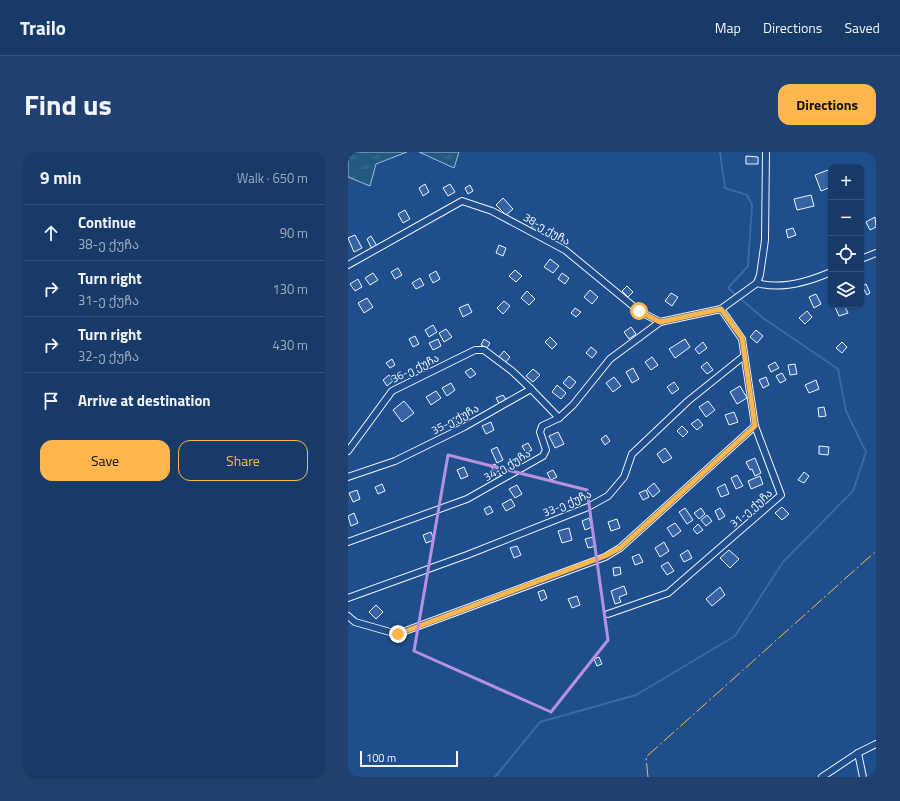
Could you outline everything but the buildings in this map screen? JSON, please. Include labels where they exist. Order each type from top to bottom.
[{"type":"street","points":[[660,322],[721,309],[757,283],[765,240],[766,152]]},
{"type":"street","name":"38-ე ქუჩა","points":[[348,265],[462,201],[492,211],[565,250],[639,311],[660,322]]},
{"type":"street","points":[[864,258],[876,253]]},
{"type":"street","points":[[757,283],[766,285],[795,284],[814,280],[828,273]]},
{"type":"street","name":"31-ე ქუჩა","points":[[608,614],[668,593],[781,494],[755,426],[742,338],[721,309]]},
{"type":"street","name":"34-ე ქუჩა","points":[[348,542],[467,499],[543,456],[546,450],[540,432],[542,426],[559,418],[572,406],[610,359],[660,322]]},
{"type":"street","name":"36-ე ქუჩა","points":[[348,451],[392,391],[475,350],[484,350],[512,371],[531,389]]},
{"type":"street","name":"33-ე ქუჩა","points":[[348,598],[588,507],[608,496],[624,477],[632,454],[688,401],[744,356]]},
{"type":"street","points":[[531,389],[559,418]]},
{"type":"street","name":"35-ე ქუჩა","points":[[348,477],[395,461],[464,427],[531,389]]},
{"type":"street","points":[[348,616],[355,622],[398,634],[605,556],[620,548],[755,426]]},
{"type":"street","points":[[822,777],[858,753],[876,744]]},
{"type":"street","points":[[858,753],[863,777]]},
{"type":"highlighted area","points":[[448,455],[587,490],[608,640],[551,712],[414,651]]},
{"type":"green space","points":[[348,152],[407,152],[376,164],[370,186],[348,177]]},
{"type":"green space","points":[[419,152],[459,152],[454,168]]},
{"type":"waterway","points":[[495,777],[540,722],[636,695],[735,636],[783,562],[853,491],[866,452],[846,411],[838,369],[763,318],[728,288],[748,266],[752,205],[747,195],[725,188],[720,152]]},
{"type":"power","points":[[648,777],[646,757],[876,551]]},
{"type":"route","points":[[398,634],[605,556],[620,548],[755,426],[742,338],[721,309],[660,322],[639,311]]}]
